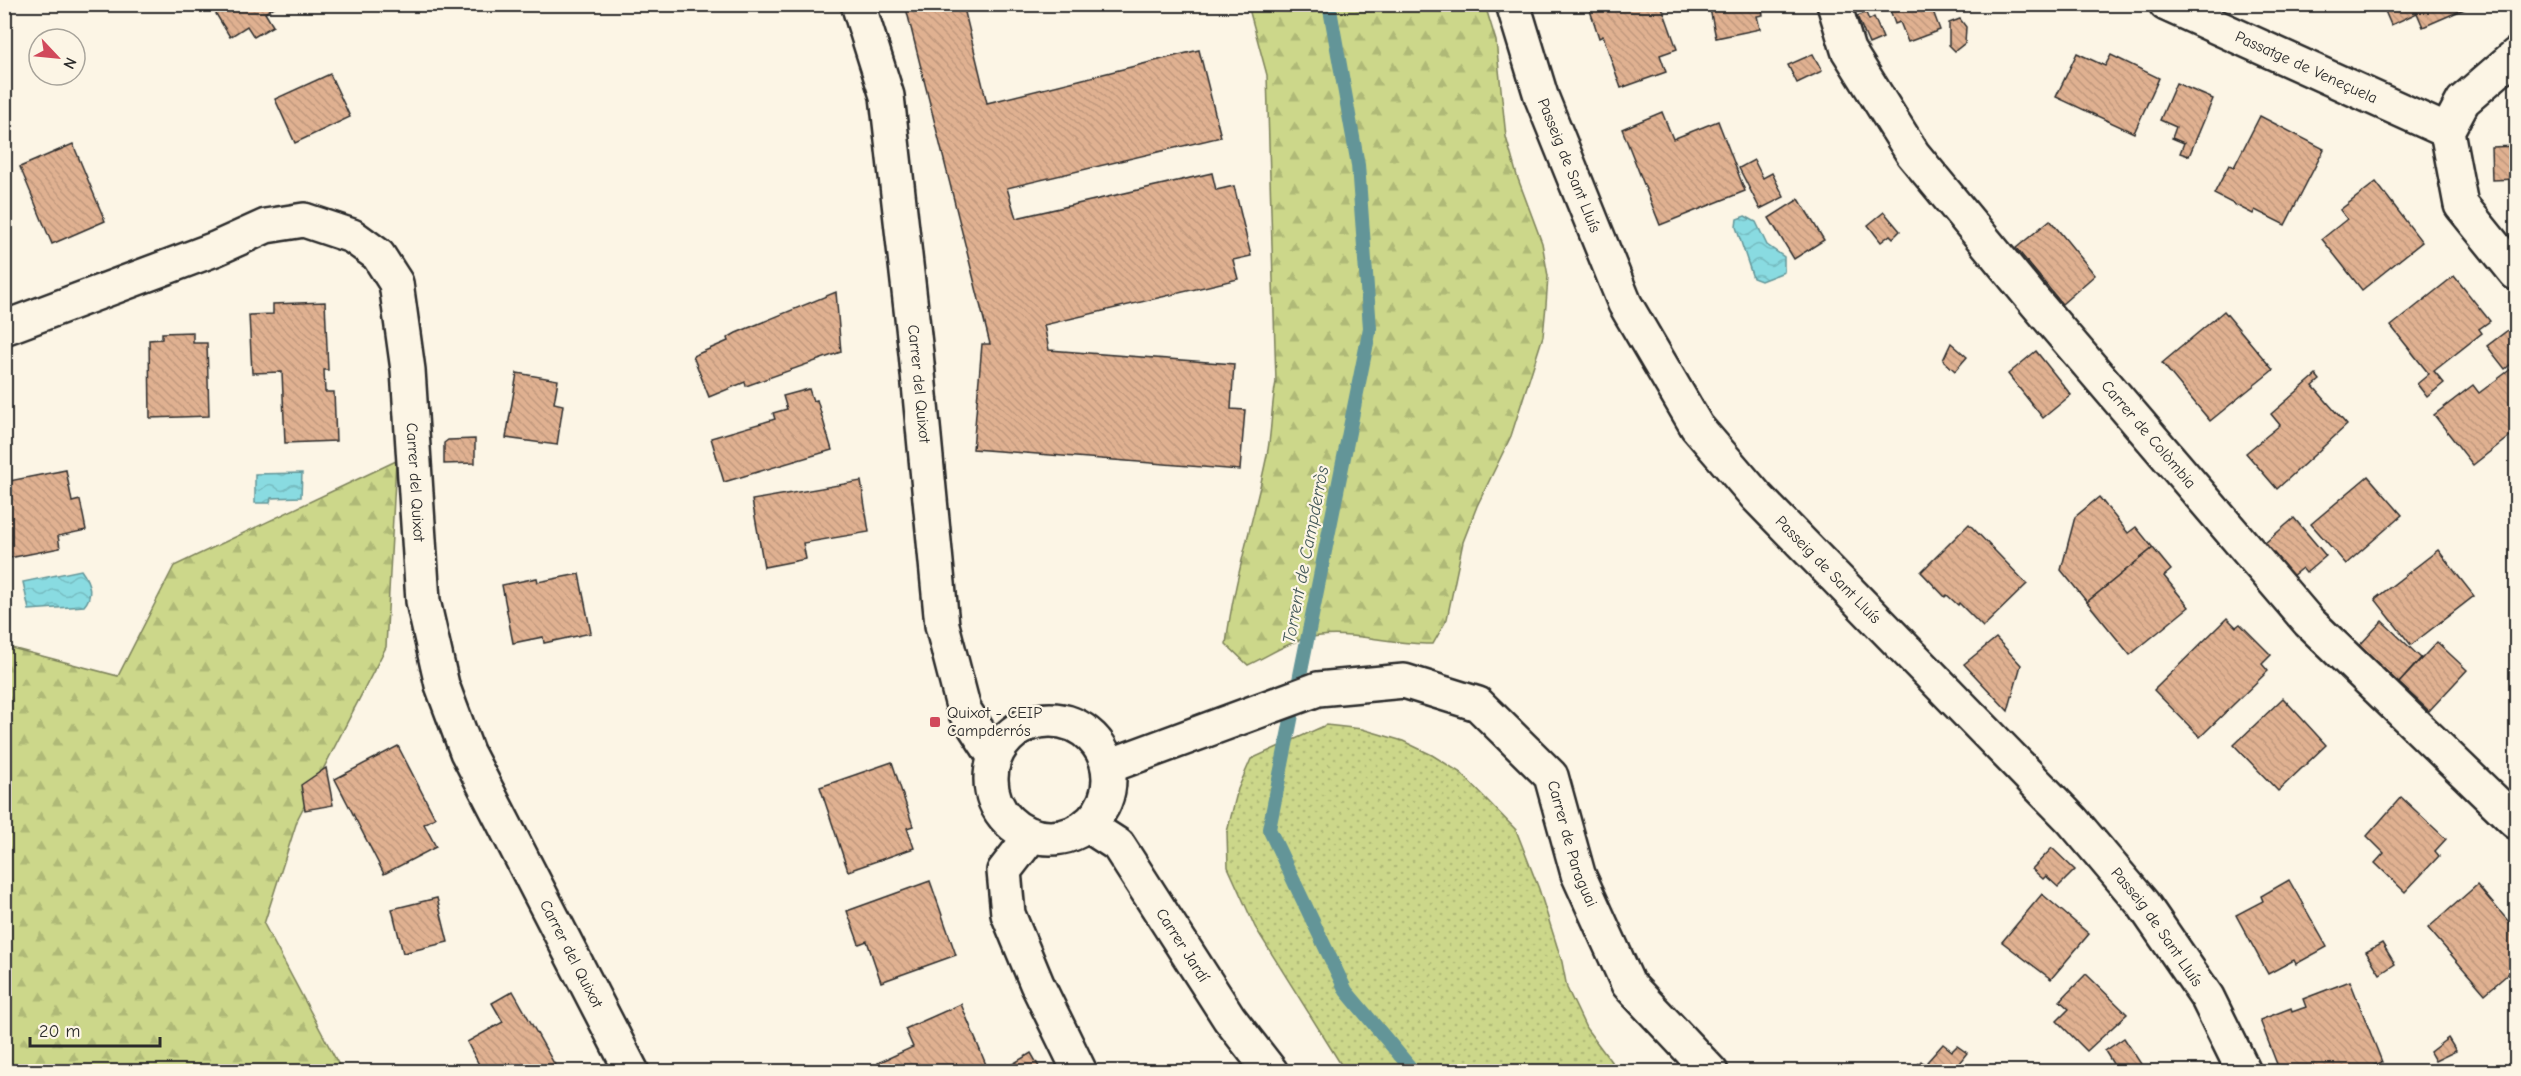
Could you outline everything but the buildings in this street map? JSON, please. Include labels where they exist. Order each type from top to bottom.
[{"type":"street","name":"Carrer del Quixot","points":[[858,4],[887,96],[916,353],[942,625],[964,710],[994,756]]},
{"type":"street","name":"Passeig de Sant Lluís","points":[[1513,4],[1545,107],[1625,304],[1697,428],[1757,497],[2072,820],[2143,904],[2207,997],[2244,1071]]},
{"type":"street","name":"Carrer de Colòmbia","points":[[1834,4],[1848,50],[1912,154],[2309,622],[2517,822]]},
{"type":"street","name":"Passatge de Veneçuela","points":[[2166,4],[2447,131]]},
{"type":"street","points":[[2517,55],[2463,101],[2447,131],[2461,205],[2517,273]]},
{"type":"street","name":"Carrer del Quixot","points":[[4,328],[215,249],[266,226],[304,220],[352,236],[378,255],[396,283],[408,370],[423,601],[442,685],[467,752],[632,1071]]},
{"type":"street","name":"Carrer de Paraguai","points":[[1109,766],[1318,689],[1404,681],[1478,705],[1551,776],[1578,874],[1628,984],[1711,1071]]},
{"type":"street","points":[[1048,719],[1069,722],[1088,732],[1101,747],[1109,766],[1109,791],[1101,810],[1087,825],[1072,835],[1052,839],[1031,836],[1019,830],[1003,816],[994,798],[991,777],[994,756],[1007,737],[1023,725],[1048,719]]},
{"type":"street","name":"Carrer Jardí","points":[[1087,825],[1118,845],[1229,1018],[1271,1071]]},
{"type":"street","points":[[1031,836],[1004,871],[1008,914],[1037,984],[1080,1071]]},
{"type":"green space","points":[[1248,5],[1485,5],[1496,41],[1506,137],[1517,176],[1542,243],[1548,276],[1543,336],[1511,436],[1477,506],[1463,542],[1447,619],[1433,644],[1352,636],[1319,636],[1296,641],[1248,665],[1226,644],[1234,596],[1267,455],[1276,382],[1267,75]]},
{"type":"green space","points":[[396,461],[386,647],[298,818],[264,924],[342,1071],[5,1071],[4,646],[118,676],[174,566]]},
{"type":"green space","points":[[1326,725],[1362,729],[1403,741],[1432,755],[1461,773],[1516,830],[1539,889],[1562,962],[1567,988],[1586,1028],[1618,1071],[1345,1071],[1255,927],[1228,867],[1227,832],[1238,789],[1251,759]]},
{"type":"water","points":[[1745,216],[1756,222],[1767,245],[1784,257],[1784,272],[1761,281],[1753,278],[1736,227],[1737,219]]},
{"type":"water","points":[[302,473],[301,497],[271,498],[270,503],[255,503],[255,474]]},
{"type":"water","points":[[81,570],[90,593],[84,606],[29,610],[23,582]]},
{"type":"waterway","name":"Torrent de Campderròs","points":[[1329,4],[1358,165],[1370,328],[1269,829],[1346,991],[1414,1072]]},
{"type":"place","name":"Quixot - CEIP Campderrós","points":[[935,722]]}]
